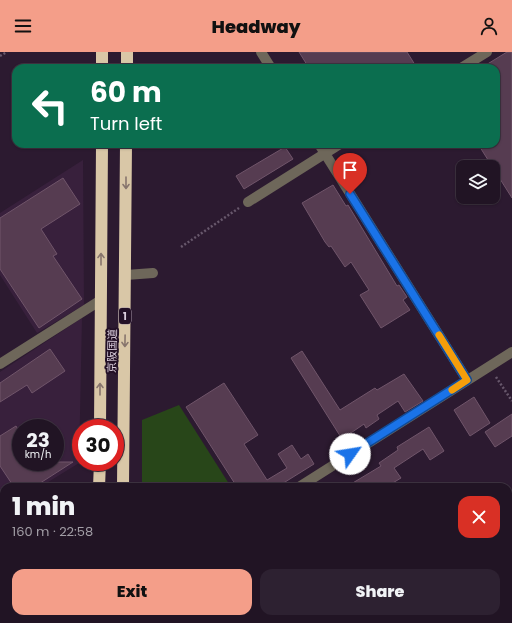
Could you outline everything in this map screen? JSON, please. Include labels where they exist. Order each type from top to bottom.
[{"type":"highway","points":[[102,52],[102,64]]},
{"type":"highway","points":[[127,52],[127,64]]},
{"type":"highway","name":"京阪国道","points":[[100,419],[102,148]]},
{"type":"highway","name":"京阪国道","points":[[123,483],[126,148]]},
{"type":"highway","points":[[100,471],[100,483]]},
{"type":"street","points":[[261,52],[268,64]]},
{"type":"street","points":[[468,64],[487,52]]},
{"type":"street","points":[[321,148],[467,380]]},
{"type":"street","points":[[248,202],[334,148]]},
{"type":"street","points":[[126,275],[153,273]]},
{"type":"street","points":[[0,364],[101,300]]},
{"type":"street","points":[[304,483],[512,352]]},
{"type":"path","points":[[0,56],[7,52]]},
{"type":"path","points":[[181,247],[248,202]]},
{"type":"path","points":[[490,366],[512,401]]},
{"type":"shaded area","points":[[83,160],[84,305],[37,333],[0,275],[0,213]]},
{"type":"shaded area","points":[[82,318],[80,419],[72,419],[72,467],[46,483],[0,483],[0,372]]},
{"type":"green space","points":[[179,405],[228,483],[142,483],[142,420]]},
{"type":"building","points":[[299,52],[407,52],[414,64],[306,64]]},
{"type":"building","points":[[507,52],[512,52],[512,198],[500,179],[500,160],[488,160],[481,148],[500,148],[500,64],[488,64]]},
{"type":"building","points":[[283,148],[286,148],[293,159],[244,189],[236,176]]},
{"type":"building","points":[[63,178],[80,204],[41,229],[57,254],[53,256],[82,299],[39,328],[0,269],[0,218]]},
{"type":"building","points":[[333,185],[346,206],[348,205],[397,286],[399,285],[407,297],[403,300],[410,310],[381,328],[360,295],[369,290],[351,262],[345,267],[331,246],[329,247],[325,242],[302,203]]},
{"type":"building","points":[[50,349],[65,371],[32,393],[27,385],[0,402],[0,383]]},
{"type":"building","points":[[302,351],[340,410],[375,388],[377,390],[404,374],[423,401],[405,412],[398,401],[377,415],[379,419],[366,428],[364,424],[342,439],[291,358]]},
{"type":"building","points":[[224,383],[258,435],[244,444],[267,480],[287,468],[278,454],[292,445],[301,459],[308,454],[314,464],[283,483],[234,483],[186,407]]},
{"type":"building","points":[[474,397],[490,423],[470,436],[454,410]]},
{"type":"building","points":[[512,414],[512,436],[495,447],[485,432]]},
{"type":"building","points":[[429,427],[444,451],[430,460],[423,449],[394,468],[401,478],[393,483],[353,483],[381,466],[379,463],[398,450],[397,447]]},
{"type":"building","points":[[12,428],[12,471],[59,471],[40,483],[11,483],[0,466],[0,436]]},
{"type":"building","points":[[64,462],[72,463],[64,468]]},
{"type":"slow traffic","points":[[439,335],[467,380],[452,390]]},
{"type":"route","points":[[350,194],[467,380],[350,454]]}]
